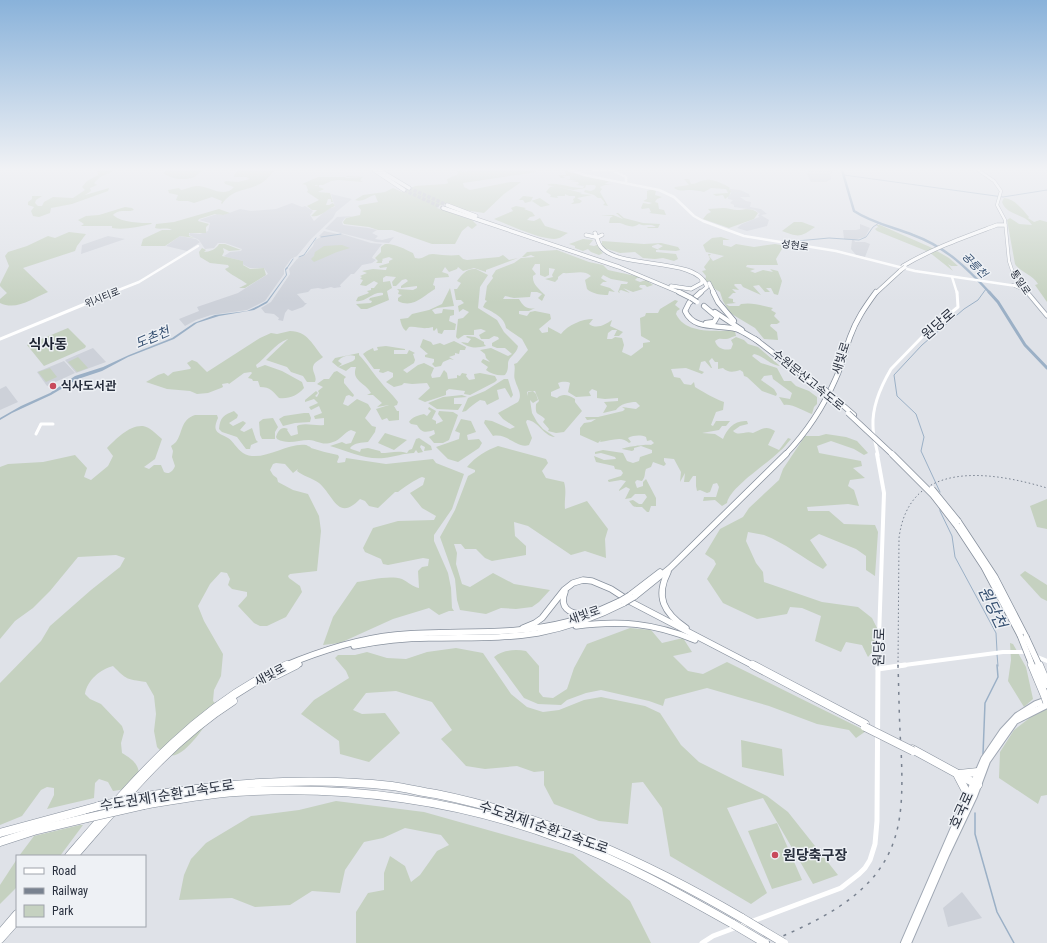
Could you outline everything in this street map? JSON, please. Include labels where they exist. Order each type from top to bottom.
[{"type":"highway","name":"수원문산고속도로","points":[[461,214],[560,246],[639,274],[692,298]]},
{"type":"highway","name":"수원문산고속도로","points":[[472,214],[664,283],[734,322],[824,390],[827,399],[851,414],[912,473],[958,523],[1038,663],[1047,684]]},
{"type":"highway","points":[[997,226],[1003,223],[1004,219]]},
{"type":"highway","name":"새빛로","points":[[311,657],[362,644],[396,639],[507,636],[564,628],[593,617],[632,596],[665,572],[795,442],[827,399],[850,337],[862,311],[879,289],[902,268],[927,253],[997,226],[1005,227]]},
{"type":"highway","points":[[586,235],[597,237],[602,234]]},
{"type":"highway","points":[[597,237],[600,247],[610,255],[681,269],[699,275],[704,279],[707,287],[689,303],[685,311],[689,319],[701,324],[737,330],[758,341]]},
{"type":"highway","points":[[597,237],[599,243],[607,252],[617,256],[694,270],[705,276],[718,302],[734,322]]},
{"type":"highway","points":[[664,283],[680,288],[692,289],[702,283],[702,278],[699,275]]},
{"type":"highway","points":[[704,306],[716,315],[716,320],[714,322],[700,322],[692,318],[688,310],[694,301],[707,292],[710,287],[709,284]]},
{"type":"highway","name":"수원문산고속도로","points":[[698,301],[758,341],[824,390]]},
{"type":"highway","points":[[665,572],[661,584],[664,607],[681,625],[721,651]]},
{"type":"highway","points":[[513,631],[532,625],[541,620],[561,593],[570,585],[577,581],[592,581],[609,588],[631,602],[721,651]]},
{"type":"highway","points":[[590,614],[577,614],[569,612],[564,607],[563,596],[569,588],[580,582],[589,582],[602,585],[630,603],[865,725],[976,785]]},
{"type":"highway","name":"새빛로","points":[[70,855],[143,774],[190,727],[241,691],[288,667],[311,657],[362,640],[395,635],[536,629],[590,614],[622,602]]},
{"type":"highway","points":[[564,628],[604,622],[638,622],[656,625],[679,632],[721,651]]},
{"type":"highway","name":"수원문산고속도로","points":[[1023,636],[1030,660],[1046,701]]},
{"type":"highway","name":"새빛로","points":[[75,855],[146,776],[193,730],[258,684],[288,667]]},
{"type":"highway","points":[[958,775],[978,772]]},
{"type":"highway","points":[[958,775],[968,796]]},
{"type":"highway","name":"수도권제1순환고속도로","points":[[0,833],[99,806],[140,797],[224,785],[306,781],[391,786],[458,798],[511,812],[578,835],[639,862],[742,918],[784,943]]},
{"type":"highway","name":"수도권제1순환고속도로","points":[[0,842],[37,830],[181,798],[229,793],[295,790],[363,793],[405,797],[439,803],[507,820],[593,852],[674,890],[765,943]]},
{"type":"highway","points":[[0,934],[16,915]]},
{"type":"highway","points":[[0,939],[16,921]]},
{"type":"main road","name":"성현로","points":[[695,214],[699,218],[744,236],[836,251],[952,279]]},
{"type":"main road","name":"통일로","points":[[1002,214],[1004,219],[1009,261],[1012,270],[1026,291],[1047,316]]},
{"type":"main road","name":"위시티로","points":[[0,339],[139,282],[198,246]]},
{"type":"main road","points":[[952,279],[959,278],[1023,287]]},
{"type":"main road","name":"원당로","points":[[702,943],[713,936],[841,888],[856,879],[869,863],[876,842],[877,828],[878,669],[884,493],[872,426],[880,393],[891,369],[924,335],[958,307],[958,297],[952,279]]},
{"type":"main road","points":[[1013,285],[1018,284],[1019,281]]},
{"type":"main road","points":[[1013,285],[1026,291]]},
{"type":"main road","points":[[36,434],[41,424],[53,424]]},
{"type":"main road","points":[[878,669],[1003,652],[1025,652],[1047,661]]},
{"type":"main road","name":"호국로","points":[[904,943],[968,796],[976,785],[978,772],[984,759],[999,734],[1012,719],[1038,703],[1046,701]]},
{"type":"main road","name":"호국로","points":[[908,943],[987,761],[1015,722],[1046,701]]},
{"type":"shaded area","points":[[217,214],[311,214],[314,221],[322,214],[335,214],[297,256],[291,259],[284,269],[284,274],[265,301],[247,310],[211,315],[196,320],[185,326],[179,319],[199,311],[197,307],[238,293],[268,274],[264,268],[250,268],[242,264],[243,261],[224,256],[230,252],[241,251],[242,249],[225,243],[218,243],[214,248],[205,249],[199,240],[189,235],[190,233],[200,234],[208,231],[210,223],[199,220]]},
{"type":"shaded area","points":[[767,214],[761,215],[769,220],[767,226],[747,231],[737,228],[742,224],[759,217],[758,215]]},
{"type":"shaded area","points":[[353,216],[345,218],[342,222],[343,225],[377,230],[372,233],[378,236],[375,239],[382,240],[394,237],[389,243],[376,242],[325,229],[337,217]]},
{"type":"shaded area","points":[[860,224],[870,228],[865,237],[854,240],[855,242],[865,242],[870,244],[865,257],[856,255],[851,249],[852,240],[844,239],[843,230],[860,229]]},
{"type":"shaded area","points":[[324,231],[338,234],[330,236],[342,234],[371,243],[382,244],[372,258],[376,260],[372,263],[362,265],[354,274],[351,274],[340,285],[341,287],[311,289],[308,292],[297,294],[305,303],[307,303],[303,307],[292,311],[288,309],[285,313],[283,321],[278,320],[279,318],[274,314],[265,313],[261,308],[271,302],[290,274],[289,269],[297,259],[306,254],[313,246],[315,240],[321,237],[319,236]]},
{"type":"shaded area","points":[[108,236],[125,239],[81,254],[82,245]]},
{"type":"shaded area","points":[[180,236],[196,239],[200,242],[187,251],[166,246]]},
{"type":"shaded area","points":[[93,348],[106,362],[76,373],[65,360]]},
{"type":"shaded area","points":[[64,361],[75,373],[47,386],[37,372]]},
{"type":"shaded area","points":[[6,386],[18,402],[0,410],[0,389]]},
{"type":"shaded area","points":[[962,892],[982,918],[948,927],[943,908]]},
{"type":"green space","points":[[32,214],[47,214],[39,217],[33,216]]},
{"type":"green space","points":[[114,214],[113,215],[121,220],[137,223],[152,223],[136,227],[117,229],[112,228],[112,226],[81,226],[84,224],[78,220],[86,216]]},
{"type":"green space","points":[[202,214],[215,214],[199,219],[198,221],[209,224],[206,227],[206,233],[189,233],[189,236],[195,238],[180,236],[165,246],[141,246],[143,239],[162,230],[172,230],[155,228],[156,224],[174,222]]},
{"type":"green space","points":[[313,214],[322,214],[318,216],[311,216]]},
{"type":"green space","points":[[455,214],[472,220],[477,225],[472,229],[468,226],[462,231],[455,244],[432,244],[392,230],[378,230],[369,227],[344,224],[343,222],[346,218],[360,215]]},
{"type":"green space","points":[[506,214],[534,214],[535,216],[530,217],[527,220],[534,221],[540,218],[545,226],[568,233],[562,237],[554,239],[540,237],[494,219]]},
{"type":"green space","points":[[617,214],[624,218],[643,223],[660,224],[658,228],[648,228],[647,227],[656,227],[652,225],[639,224],[630,226],[620,223],[609,223],[610,218],[613,216],[600,215],[613,215],[623,219]]},
{"type":"green space","points":[[707,214],[757,214],[754,219],[729,228],[703,219]]},
{"type":"green space","points":[[1016,214],[1026,214],[1029,217],[1028,218],[1034,222],[1040,220],[1047,222],[1047,302],[1035,285],[1038,284],[1036,281],[1020,270],[1015,264],[1007,220],[1010,218],[1019,224],[1032,225],[1025,218]]},
{"type":"green space","points":[[794,222],[802,222],[815,227],[802,235],[782,231]]},
{"type":"green space","points":[[876,225],[880,225],[930,247],[949,258],[958,266],[951,266],[948,264],[953,271],[929,252],[877,231],[875,229],[878,227],[883,231]]},
{"type":"green space","points":[[69,232],[86,234],[75,251],[23,268],[48,292],[19,305],[13,306],[0,303],[0,299],[7,293],[0,286],[0,284],[9,266],[5,256],[8,252],[27,246],[48,236],[55,238]]},
{"type":"green space","points":[[721,237],[730,240],[723,240],[723,245],[731,247],[736,244],[754,247],[775,244],[781,245],[782,249],[776,259],[778,265],[747,265],[746,267],[755,269],[750,271],[755,273],[763,270],[773,272],[770,269],[778,271],[782,281],[778,295],[774,294],[771,288],[766,288],[770,292],[765,292],[759,285],[753,286],[761,295],[743,287],[741,284],[735,284],[734,285],[739,290],[732,289],[736,293],[733,293],[728,298],[733,299],[733,302],[736,303],[726,304],[729,306],[739,306],[741,304],[757,304],[773,308],[771,310],[776,313],[774,316],[780,322],[777,324],[771,324],[770,326],[777,332],[778,340],[764,339],[755,328],[730,313],[720,292],[708,285],[705,280],[706,276],[702,271],[706,270],[704,267],[710,259],[708,254],[711,254],[709,256],[713,261],[724,256],[706,252],[703,245],[712,238]]},
{"type":"green space","points":[[583,239],[593,240],[589,245],[594,246],[602,243],[602,241],[644,244],[661,243],[678,247],[680,250],[660,250],[658,249],[663,246],[658,244],[652,246],[659,250],[656,250],[656,252],[676,254],[678,259],[674,261],[663,258],[643,258],[635,252],[620,253],[607,249],[601,251],[603,253],[599,255],[588,249],[583,251],[569,244]]},
{"type":"green space","points":[[219,244],[225,244],[241,250],[229,251],[223,248],[224,252],[222,256],[243,261],[243,265],[250,269],[264,268],[266,275],[245,288],[239,288],[247,284],[225,269],[229,267],[228,265],[210,263],[200,257],[199,252],[202,248],[206,250],[204,252],[215,249]]},
{"type":"green space","points":[[385,244],[392,244],[403,248],[413,253],[415,258],[423,258],[433,254],[459,255],[463,259],[467,260],[499,257],[503,255],[509,260],[518,258],[486,270],[486,272],[474,268],[463,271],[458,267],[457,269],[449,272],[445,267],[442,272],[448,274],[449,277],[435,278],[433,285],[435,286],[435,289],[413,303],[403,303],[398,301],[398,298],[402,295],[398,294],[399,291],[397,289],[413,290],[417,288],[417,286],[401,288],[401,286],[408,281],[406,279],[402,280],[396,286],[393,286],[392,282],[396,277],[386,276],[383,278],[383,282],[390,281],[392,288],[387,291],[389,300],[367,309],[361,309],[356,304],[371,303],[372,301],[369,300],[370,298],[383,295],[383,293],[379,293],[363,300],[356,301],[358,297],[369,293],[367,291],[374,288],[378,283],[374,281],[366,286],[360,285],[363,280],[360,279],[362,277],[360,276],[367,273],[362,271],[373,269],[386,270],[387,267],[380,268],[379,266],[389,263],[389,261],[393,259],[389,257],[382,259],[382,263],[376,263],[378,261],[375,258],[381,252],[381,247]]},
{"type":"green space","points":[[342,245],[350,248],[314,262],[311,259],[315,252],[324,246]]},
{"type":"green space","points":[[557,250],[589,262],[603,265],[608,270],[645,278],[637,278],[635,280],[640,282],[646,280],[653,285],[647,287],[645,285],[640,285],[639,287],[643,289],[633,292],[623,288],[630,293],[621,290],[619,291],[620,293],[618,292],[621,284],[627,284],[628,282],[611,279],[603,275],[601,278],[607,282],[603,282],[600,285],[610,288],[615,292],[609,291],[608,295],[600,294],[587,289],[585,280],[591,276],[588,274],[582,272],[563,273],[555,282],[545,279],[553,277],[552,275],[555,269],[549,268],[549,275],[545,277],[540,275],[540,264],[535,264],[532,269],[536,274],[533,276],[533,279],[536,286],[545,295],[542,301],[538,298],[542,294],[537,292],[531,292],[530,297],[514,298],[505,296],[503,299],[519,299],[526,307],[535,308],[529,311],[519,311],[519,314],[527,316],[530,312],[535,311],[550,314],[551,319],[539,329],[542,333],[548,332],[548,327],[561,334],[571,325],[584,320],[593,319],[589,324],[592,326],[601,326],[612,320],[610,326],[623,332],[619,336],[614,336],[617,330],[612,330],[608,333],[607,339],[612,339],[615,337],[622,338],[624,345],[622,352],[631,356],[643,347],[643,343],[650,342],[641,336],[640,318],[645,316],[646,313],[658,313],[660,309],[675,300],[678,301],[675,305],[680,309],[676,314],[681,321],[694,328],[702,330],[735,331],[736,336],[728,339],[719,339],[715,341],[717,345],[723,349],[731,349],[733,344],[731,340],[736,337],[744,340],[748,344],[758,347],[780,366],[773,364],[758,355],[754,354],[752,356],[761,363],[777,368],[784,381],[791,381],[796,386],[809,391],[817,397],[817,404],[814,407],[812,414],[794,406],[784,405],[779,397],[790,399],[792,393],[773,379],[772,375],[764,376],[761,380],[774,389],[777,394],[776,396],[762,391],[744,376],[743,372],[740,370],[731,372],[723,368],[718,369],[718,362],[715,362],[712,358],[709,361],[712,368],[705,361],[701,362],[699,370],[704,372],[702,374],[686,368],[671,369],[674,377],[680,378],[684,384],[691,385],[694,382],[695,387],[724,402],[723,410],[716,412],[711,425],[713,426],[716,421],[730,421],[726,426],[722,426],[719,430],[702,433],[715,434],[723,439],[732,426],[738,422],[747,421],[748,424],[740,426],[733,431],[735,433],[753,433],[764,428],[772,429],[775,431],[768,445],[779,450],[788,438],[791,439],[781,450],[742,483],[735,490],[727,503],[722,506],[715,500],[703,501],[704,497],[716,497],[719,487],[717,483],[713,484],[710,492],[707,493],[700,490],[697,491],[696,476],[693,476],[689,482],[684,482],[685,473],[680,482],[681,472],[674,459],[664,458],[666,464],[664,466],[653,462],[651,467],[646,469],[642,481],[637,480],[635,482],[637,488],[643,486],[643,482],[646,479],[656,498],[656,506],[651,506],[649,512],[647,512],[642,507],[634,506],[629,501],[633,500],[639,504],[642,504],[647,497],[645,494],[635,494],[631,498],[625,499],[630,489],[626,487],[619,490],[626,481],[608,481],[621,476],[623,473],[621,470],[615,469],[614,466],[596,462],[594,456],[604,460],[616,459],[615,457],[601,453],[595,454],[595,452],[603,450],[623,453],[627,461],[633,463],[639,461],[640,457],[652,453],[652,450],[641,446],[634,448],[632,451],[622,449],[627,447],[651,445],[654,443],[651,440],[647,441],[646,437],[633,436],[628,438],[631,442],[629,443],[623,439],[616,439],[600,442],[601,440],[598,443],[580,435],[580,428],[584,423],[591,422],[596,419],[587,420],[585,417],[598,417],[623,411],[625,409],[622,407],[636,409],[640,406],[636,402],[630,402],[622,405],[616,410],[603,413],[607,406],[604,402],[618,401],[618,398],[597,398],[597,391],[592,389],[589,392],[591,396],[576,397],[568,392],[570,383],[558,383],[560,388],[551,392],[551,396],[557,398],[561,395],[566,395],[575,399],[575,402],[582,411],[564,432],[556,433],[548,431],[549,429],[543,422],[545,419],[537,413],[536,404],[539,401],[535,391],[533,391],[538,400],[533,403],[530,400],[532,413],[543,429],[555,437],[547,434],[535,423],[527,420],[526,422],[532,438],[529,445],[520,445],[503,437],[493,436],[484,423],[485,420],[492,421],[510,429],[515,427],[503,419],[498,413],[518,402],[520,394],[514,378],[514,364],[517,363],[528,350],[522,339],[506,328],[501,318],[483,307],[487,301],[485,300],[487,286],[493,278],[492,276],[496,270],[514,263],[521,258],[535,257],[531,255],[522,257],[527,252]]},
{"type":"green space","points":[[470,269],[476,269],[488,275],[480,287],[478,308],[497,320],[504,332],[518,346],[508,363],[508,369],[505,375],[490,373],[486,370],[488,367],[481,362],[483,359],[490,362],[486,358],[485,354],[480,350],[491,348],[508,356],[512,354],[505,348],[497,348],[492,346],[492,343],[499,339],[498,337],[494,336],[489,339],[481,339],[479,335],[486,331],[481,329],[474,330],[474,335],[464,335],[458,339],[456,337],[458,319],[463,318],[469,312],[463,309],[459,312],[458,306],[464,303],[461,300],[456,300],[454,289],[457,289],[461,283],[457,281],[463,274]]},
{"type":"green space","points":[[450,288],[454,306],[432,310],[435,314],[442,313],[443,309],[454,310],[454,315],[450,316],[449,321],[456,324],[455,330],[444,330],[442,334],[438,333],[437,328],[434,331],[433,327],[409,327],[406,331],[405,330],[400,319],[408,318],[412,314],[429,310],[442,304]]},
{"type":"green space","points":[[68,328],[86,346],[85,348],[44,366],[27,345]]},
{"type":"green space","points":[[290,331],[306,336],[323,357],[313,366],[316,379],[315,382],[307,382],[303,376],[291,372],[287,367],[266,360],[288,339],[275,347],[256,365],[257,368],[265,365],[282,371],[302,382],[304,388],[293,396],[279,398],[273,391],[260,387],[258,381],[253,381],[252,379],[248,378],[252,373],[251,372],[244,373],[229,384],[222,384],[223,387],[208,393],[197,394],[190,391],[167,389],[146,382],[164,373],[168,376],[173,372],[190,369],[191,368],[187,363],[192,360],[197,362],[207,372],[260,338],[271,333],[277,334]]},
{"type":"green space","points":[[466,337],[475,337],[484,342],[486,346],[467,346],[461,342],[468,343],[471,339]]},
{"type":"green space","points":[[423,339],[431,342],[433,345],[440,343],[444,345],[454,341],[466,347],[465,350],[460,350],[459,354],[455,353],[455,355],[449,357],[454,360],[450,359],[443,362],[441,366],[435,367],[432,364],[434,359],[425,357],[425,355],[428,354],[420,347]]},
{"type":"green space","points":[[386,346],[405,349],[394,350],[394,354],[407,354],[409,350],[415,353],[413,354],[415,360],[414,363],[403,370],[407,373],[418,365],[424,363],[434,368],[431,375],[432,378],[440,377],[444,370],[447,373],[448,379],[457,378],[457,375],[460,376],[462,373],[467,374],[466,376],[469,380],[475,379],[474,374],[480,373],[495,376],[497,380],[470,395],[464,394],[465,391],[449,389],[446,391],[446,395],[425,402],[418,399],[430,388],[427,383],[404,383],[394,387],[386,382],[393,377],[393,373],[388,371],[383,373],[379,372],[380,369],[374,369],[363,354],[373,348],[374,351],[378,350],[377,347]]},
{"type":"green space","points":[[359,353],[376,377],[398,402],[397,405],[394,406],[397,411],[399,411],[399,420],[389,421],[387,418],[382,420],[376,409],[389,405],[377,407],[382,403],[373,395],[367,395],[371,393],[355,375],[356,367],[351,367],[346,371],[338,367],[355,359],[355,356],[349,355]]},
{"type":"green space","points":[[347,356],[338,361],[342,364],[338,367],[332,362],[335,358]]},
{"type":"green space","points":[[78,357],[88,368],[77,372],[68,362]]},
{"type":"green space","points":[[50,368],[57,377],[46,382],[38,372]]},
{"type":"green space","points":[[337,371],[346,377],[344,379],[344,383],[354,395],[353,397],[349,395],[346,396],[343,404],[348,406],[357,399],[368,404],[371,409],[365,418],[372,426],[376,427],[375,432],[368,442],[356,444],[350,448],[351,449],[360,452],[361,449],[368,448],[380,451],[381,453],[407,453],[412,449],[416,439],[419,438],[431,446],[432,450],[424,451],[425,447],[421,445],[420,447],[423,452],[418,453],[416,450],[414,453],[370,458],[330,446],[342,442],[346,444],[351,443],[356,432],[351,430],[346,432],[336,441],[326,444],[309,440],[285,442],[277,439],[276,437],[279,431],[283,428],[288,429],[287,430],[291,436],[298,434],[297,426],[299,425],[324,425],[324,418],[315,419],[314,416],[322,413],[319,406],[311,410],[309,407],[318,403],[314,399],[305,402],[305,400],[316,391],[318,393],[315,396],[317,397],[319,393],[318,391],[323,387],[317,384],[324,379],[329,379],[334,372]]},
{"type":"green space","points":[[504,379],[508,379],[513,395],[511,398],[505,388],[497,390],[499,399],[487,405],[485,401],[480,400],[466,411],[462,412],[468,398],[485,391]]},
{"type":"green space","points":[[462,395],[467,397],[454,398],[454,404],[462,404],[458,410],[437,409],[428,403],[443,397]]},
{"type":"green space","points":[[429,407],[436,411],[432,419],[436,421],[436,424],[443,421],[438,414],[439,411],[453,412],[458,415],[449,440],[443,443],[434,443],[429,437],[435,434],[434,430],[427,432],[423,431],[417,425],[409,422],[412,419],[424,414],[427,416],[431,411],[428,409]]},
{"type":"green space","points":[[234,411],[238,415],[237,418],[229,423],[233,426],[243,421],[246,423],[240,430],[244,432],[252,428],[258,442],[251,445],[250,449],[246,449],[237,437],[222,432],[219,429],[220,422],[223,417]]},
{"type":"green space","points":[[309,413],[311,418],[310,422],[295,423],[283,426],[279,419],[284,416]]},
{"type":"green space","points":[[195,415],[217,415],[218,418],[215,426],[218,433],[230,439],[243,453],[250,456],[266,455],[299,445],[306,445],[314,449],[338,455],[338,463],[345,462],[346,458],[386,464],[433,459],[436,463],[464,474],[452,509],[434,535],[434,541],[448,573],[451,588],[452,608],[454,611],[449,611],[439,615],[429,608],[393,619],[340,643],[323,645],[333,617],[357,582],[380,578],[397,578],[419,588],[418,571],[422,567],[428,566],[429,559],[423,558],[388,565],[383,564],[381,559],[365,552],[363,548],[373,528],[398,521],[434,520],[436,516],[422,508],[410,493],[423,485],[425,478],[422,477],[398,492],[395,492],[378,508],[369,506],[365,501],[360,499],[353,505],[346,508],[337,504],[319,483],[299,473],[297,471],[298,469],[293,473],[285,464],[273,464],[270,470],[277,478],[278,482],[293,490],[308,494],[319,516],[321,531],[317,571],[290,574],[288,576],[300,586],[302,592],[286,617],[267,626],[260,626],[254,623],[238,606],[247,596],[247,592],[232,589],[228,585],[230,579],[227,573],[221,572],[210,584],[198,606],[204,621],[223,654],[221,676],[214,690],[213,701],[218,706],[203,728],[182,752],[175,755],[165,754],[157,747],[154,731],[156,714],[154,696],[146,682],[127,678],[113,666],[108,667],[95,676],[86,689],[85,694],[90,699],[101,704],[122,726],[124,732],[121,743],[122,753],[135,763],[139,771],[139,787],[113,791],[108,782],[99,779],[95,783],[94,798],[47,809],[54,795],[54,788],[47,787],[41,790],[22,816],[0,825],[0,683],[41,641],[50,626],[120,567],[125,558],[116,555],[78,557],[50,591],[33,608],[15,621],[0,639],[0,467],[8,464],[43,462],[75,455],[87,468],[84,477],[91,480],[108,466],[113,456],[107,448],[128,430],[138,426],[143,426],[151,429],[162,439],[155,459],[144,467],[149,469],[154,465],[161,465],[164,472],[169,473],[175,466],[171,446],[176,442],[184,423],[190,417]]},
{"type":"green space","points":[[273,418],[278,427],[275,432],[275,439],[262,439],[260,435],[259,422],[263,419]]},
{"type":"green space","points":[[461,419],[471,421],[476,432],[467,435],[468,440],[479,439],[482,443],[479,448],[458,462],[448,459],[436,447],[459,439],[460,433],[455,431]]},
{"type":"green space","points":[[385,433],[407,440],[394,450],[378,443]]},
{"type":"green space","points":[[826,434],[846,437],[857,441],[868,453],[864,455],[854,449],[831,441],[817,446],[819,453],[861,461],[862,466],[853,468],[865,478],[850,480],[848,486],[854,490],[859,506],[848,504],[807,507],[808,511],[829,511],[844,524],[875,525],[878,532],[875,576],[866,570],[866,556],[856,549],[819,534],[810,540],[827,565],[823,569],[787,546],[764,535],[748,532],[746,541],[756,563],[763,572],[764,582],[822,602],[858,607],[872,618],[877,628],[875,649],[868,657],[862,645],[846,642],[841,652],[815,641],[821,616],[802,608],[790,607],[787,614],[757,619],[723,603],[707,579],[716,564],[714,560],[705,554],[720,529],[743,517],[749,508],[779,480],[783,469],[805,436],[819,436]]},
{"type":"green space","points":[[498,446],[546,459],[548,463],[542,471],[546,478],[564,482],[565,509],[587,501],[608,529],[605,539],[606,558],[585,551],[571,555],[528,526],[514,522],[515,536],[526,546],[526,555],[492,561],[485,558],[476,549],[465,549],[461,544],[454,544],[457,553],[456,564],[462,584],[470,587],[493,573],[514,584],[550,590],[532,607],[516,609],[501,608],[486,614],[460,610],[457,600],[455,579],[440,537],[455,510],[468,476],[475,472],[475,470],[467,467],[481,454]]},
{"type":"green space","points":[[1047,499],[1047,529],[1037,527],[1030,506]]},
{"type":"green space","points":[[1025,571],[1047,585],[1047,601],[1041,598],[1020,575]]},
{"type":"green space","points":[[630,628],[651,630],[662,643],[683,638],[692,652],[673,656],[688,671],[703,674],[727,662],[866,731],[856,738],[849,730],[817,724],[769,706],[707,688],[665,699],[663,706],[649,701],[601,690],[586,693],[567,700],[561,705],[538,704],[524,698],[494,657],[509,651],[526,651],[539,666],[539,692],[543,697],[553,698],[567,689],[574,668],[587,644]]},
{"type":"green space","points":[[1010,643],[1013,644],[1026,667],[1033,699],[1024,707],[1008,681],[1011,660]]},
{"type":"green space","points":[[456,648],[483,653],[511,694],[527,707],[543,712],[559,710],[584,700],[601,697],[645,706],[660,713],[681,745],[699,762],[767,796],[788,812],[838,875],[813,884],[763,798],[727,808],[767,893],[751,904],[670,856],[662,808],[643,782],[632,783],[628,824],[599,821],[554,804],[544,785],[544,771],[534,772],[517,766],[485,769],[466,766],[441,739],[452,730],[432,702],[396,691],[366,693],[353,710],[362,714],[385,713],[400,733],[369,762],[340,754],[339,741],[301,714],[314,700],[349,678],[346,671],[335,658],[338,655],[355,655],[367,652],[387,658],[406,659],[427,652]]},
{"type":"green space","points":[[1047,709],[1047,795],[1041,796],[1038,804],[999,778],[1000,752],[1014,730],[1036,713]]},
{"type":"green space","points":[[741,740],[782,749],[784,776],[742,767]]},
{"type":"green space","points":[[336,801],[424,812],[573,854],[630,901],[651,943],[356,943],[356,912],[368,893],[384,890],[384,873],[390,856],[405,866],[411,882],[420,875],[437,851],[449,845],[441,835],[405,828],[383,838],[364,842],[345,870],[340,893],[312,891],[290,905],[255,907],[232,898],[179,900],[184,875],[191,859],[206,843],[251,816],[299,810]]},
{"type":"green space","name":"원당축구장","points":[[777,823],[802,880],[772,889],[748,831]]},
{"type":"green space","points":[[83,825],[61,855],[20,855],[34,836]]},
{"type":"green space","points":[[16,861],[16,888],[0,904],[0,885]]},
{"type":"water","points":[[287,267],[287,275],[267,303],[254,310],[219,316],[197,323],[174,339],[128,357],[102,371],[78,379],[51,395],[0,420],[0,418],[21,406],[50,393],[75,376],[103,367],[172,338],[194,323],[215,315],[247,311],[258,306],[267,301],[286,275],[285,269]]},
{"type":"waterway","name":"공릉천","points":[[859,214],[868,219],[925,240],[946,252],[973,275],[990,293]]},
{"type":"waterway","points":[[786,242],[829,238],[859,240],[866,237],[873,227],[879,223]]},
{"type":"waterway","name":"도촌천","points":[[321,237],[341,234]]},
{"type":"waterway","name":"도촌천","points":[[299,257],[304,255],[316,238]]},
{"type":"waterway","name":"도촌천","points":[[287,268],[293,259]]},
{"type":"waterway","name":"원당천","points":[[940,492],[921,451],[924,437],[916,414],[897,396],[894,375],[922,345],[964,309],[978,300],[986,289]]},
{"type":"waterway","name":"공릉천","points":[[989,292],[998,302],[1025,345],[1047,368]]},
{"type":"waterway","name":"원당천","points":[[940,507],[940,511],[952,536],[955,557],[996,633],[997,651]]},
{"type":"waterway","name":"원당천","points":[[997,654],[998,666]]},
{"type":"waterway","name":"원당천","points":[[983,754],[985,703],[998,677],[997,665]]},
{"type":"waterway","name":"원당천","points":[[975,813],[975,834],[997,912],[1014,943]]},
{"type":"railway","points":[[898,665],[899,538],[906,512],[918,494],[935,483],[955,477],[978,476],[1001,478],[1047,488]]},
{"type":"railway","points":[[767,943],[814,921],[840,906],[861,890],[877,873],[888,855],[895,837],[900,817],[902,795],[898,665]]},
{"type":"place","name":"식사도서관","points":[[53,386]]},
{"type":"place","name":"원당축구장","points":[[775,855]]},
{"type":"district","name":"식사동","points":[[48,344]]}]
